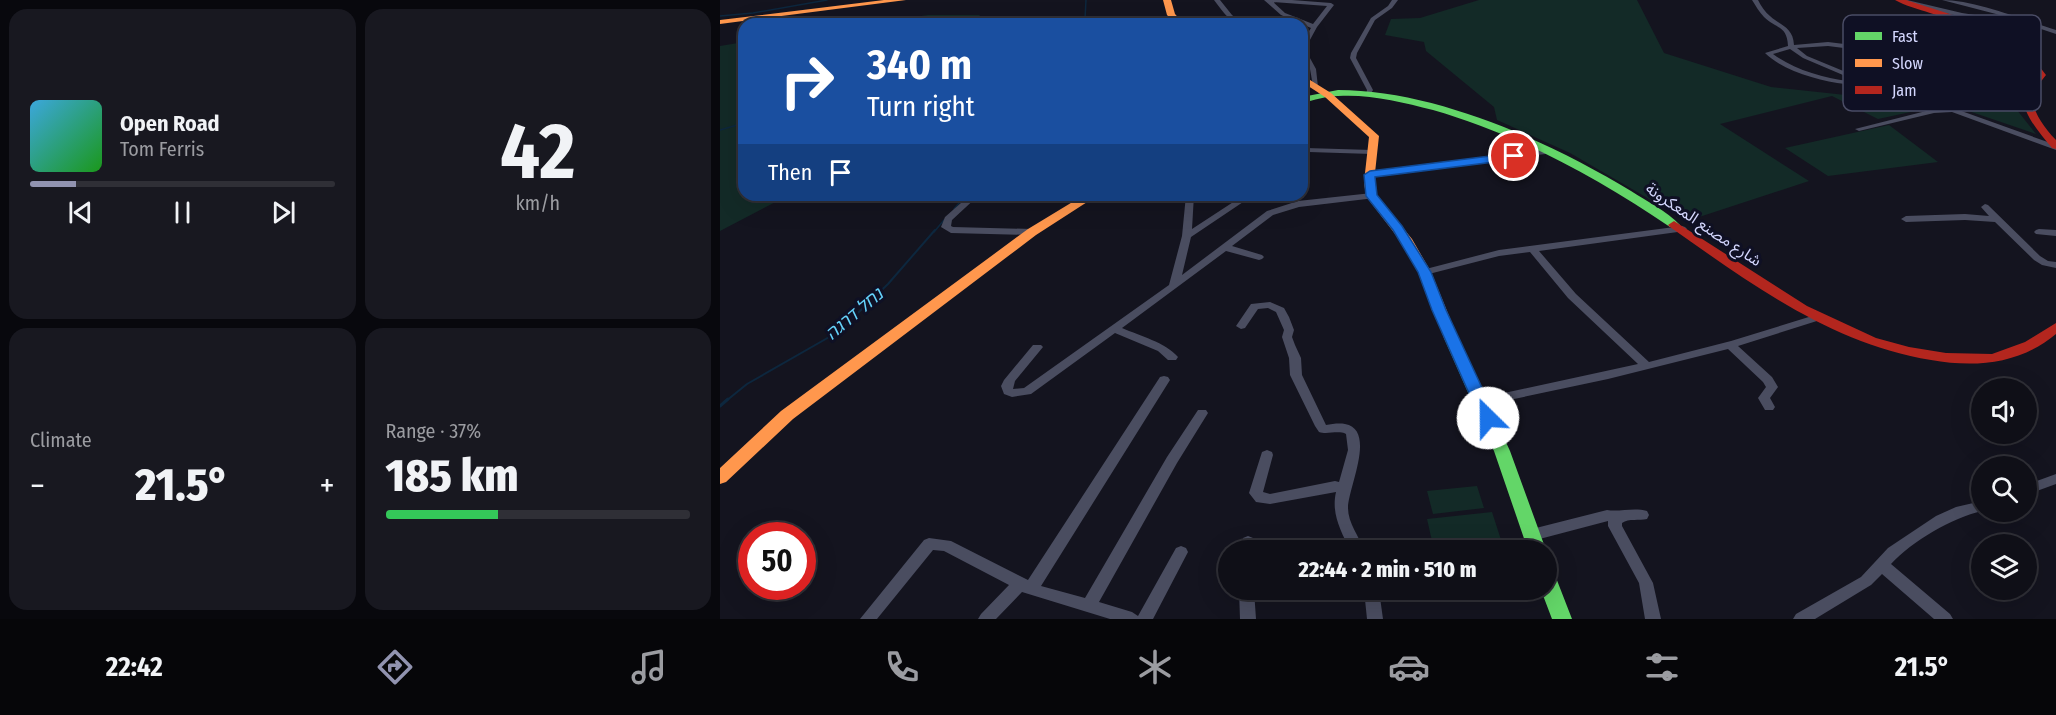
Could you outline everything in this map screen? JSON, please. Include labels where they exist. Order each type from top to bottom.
[{"type":"street","points":[[753,18],[902,0]]},
{"type":"street","points":[[1167,0],[1174,18]]},
{"type":"street","points":[[1217,0],[1232,18]]},
{"type":"street","points":[[1268,0],[1283,14],[1293,18]]},
{"type":"street","points":[[1273,0],[1331,2],[1329,10],[1314,27],[1308,38]]},
{"type":"street","points":[[1368,94],[1370,90],[1353,58],[1354,54],[1373,19],[1390,7],[1395,0]]},
{"type":"street","points":[[1755,0],[1766,15],[1787,29],[1791,36],[1791,47]]},
{"type":"street","points":[[1899,0],[1962,15]]},
{"type":"street","points":[[1899,0],[1941,15]]},
{"type":"street","points":[[1945,0],[2004,15]]},
{"type":"street","points":[[720,22],[738,20]]},
{"type":"street","points":[[1308,24],[1314,27]]},
{"type":"street","points":[[2041,27],[2056,32]]},
{"type":"street","points":[[1843,45],[1828,44],[1791,47],[1768,53],[1776,60],[1804,73],[1843,83]]},
{"type":"street","points":[[1791,47],[1805,57],[1843,73]]},
{"type":"street","points":[[1308,60],[1322,91]]},
{"type":"street","points":[[1308,82],[1322,91],[1374,136],[1370,175],[1372,196],[1398,228],[1425,272],[1439,310],[1502,451],[1534,540]]},
{"type":"street","name":"شارع مصنع المعكرونة","points":[[1308,97],[1322,91],[1368,94],[1407,101],[1502,130],[1605,178],[1816,318],[1877,344],[1914,354],[1961,360],[2012,355],[2029,348],[2056,327]]},
{"type":"street","points":[[1859,129],[1934,111]]},
{"type":"street","points":[[1956,111],[2056,147]]},
{"type":"street","points":[[2026,111],[2031,120],[2056,147]]},
{"type":"street","points":[[1309,150],[1372,152]]},
{"type":"street","points":[[1370,175],[1550,151]]},
{"type":"street","points":[[1037,347],[1011,380],[1008,391],[1012,393],[1027,391],[1174,286],[1270,213],[1287,207],[1336,198],[1372,196]]},
{"type":"street","points":[[968,201],[948,219],[946,227],[951,230],[1032,232]]},
{"type":"street","points":[[720,478],[787,415],[1032,232],[1082,201]]},
{"type":"street","points":[[1174,286],[1187,236],[1190,201]]},
{"type":"street","points":[[1187,236],[1240,201]]},
{"type":"street","points":[[1985,207],[2037,258],[2045,263],[2056,265]]},
{"type":"street","points":[[1906,219],[1965,217],[1997,219]]},
{"type":"street","points":[[1425,272],[1481,256],[1682,229]]},
{"type":"street","points":[[2039,232],[2056,233]]},
{"type":"street","points":[[1224,247],[1259,257]]},
{"type":"street","points":[[1532,249],[1572,296],[1647,366]]},
{"type":"street","points":[[1241,326],[1244,318],[1255,306],[1270,305],[1280,310],[1289,325],[1289,345],[1295,357],[1296,375],[1321,426],[1323,429],[1344,428],[1351,432],[1355,447],[1341,506],[1343,521],[1352,540]]},
{"type":"street","points":[[1481,402],[1647,366],[1761,337],[1816,318]]},
{"type":"street","points":[[1115,329],[1162,349],[1172,357]]},
{"type":"street","points":[[1730,344],[1768,380],[1772,387],[1764,398],[1768,406]]},
{"type":"street","points":[[986,619],[1025,587],[1164,380]]},
{"type":"street","points":[[1088,607],[1172,460],[1202,413]]},
{"type":"street","points":[[1267,455],[1256,493],[1261,498],[1270,499],[1335,486],[1344,489]]},
{"type":"street","points":[[2037,486],[2056,479]]},
{"type":"street","points":[[1801,619],[1866,581],[1893,552],[1941,520],[1971,509]]},
{"type":"street","points":[[1532,535],[1607,514],[1617,517],[1642,515]]},
{"type":"street","points":[[1617,517],[1615,526],[1646,583],[1653,619]]},
{"type":"street","points":[[868,619],[929,544],[946,545],[1025,587],[1132,619]]},
{"type":"street","points":[[1145,619],[1181,552]]},
{"type":"street","points":[[1881,564],[1945,619]]},
{"type":"street","points":[[1247,600],[1248,619]]},
{"type":"street","points":[[1373,600],[1374,619]]},
{"type":"street","points":[[1555,600],[1562,619]]},
{"type":"green space","points":[[1479,0],[1637,0],[1664,53],[1771,87],[1843,95],[1843,102],[1832,96],[1720,124],[1809,181],[1687,221],[1570,153],[1497,120],[1494,107],[1426,51],[1424,42],[1385,35],[1391,19],[1420,18]]},
{"type":"green space","points":[[928,15],[979,15],[983,18],[908,18]]},
{"type":"green space","points":[[738,43],[738,201],[778,201],[720,231],[720,46]]},
{"type":"green space","points":[[1862,111],[1915,111],[1878,119]]},
{"type":"green space","points":[[1969,111],[2018,111],[2036,134]]},
{"type":"green space","points":[[1889,125],[1938,162],[1828,176],[1785,148]]},
{"type":"green space","points":[[1477,486],[1484,508],[1433,514],[1427,491]]},
{"type":"green space","points":[[1492,512],[1501,540],[1432,540],[1427,519]]},
{"type":"waterway","points":[[720,16],[753,13],[827,0]]},
{"type":"waterway","name":"נחל דרגה","points":[[1085,18],[1086,0]]},
{"type":"waterway","points":[[720,130],[738,125]]},
{"type":"waterway","name":"נחל דרגה","points":[[954,209],[961,201]]},
{"type":"waterway","name":"נחל דרגה","points":[[934,232],[944,220]]},
{"type":"waterway","name":"נחל דרגה","points":[[726,401],[747,384],[838,332],[888,284],[935,230]]},
{"type":"waterway","name":"נחל דרגה","points":[[720,406],[728,399]]},
{"type":"traffic: fast","points":[[1308,99],[1334,93],[1381,96],[1424,105],[1491,126],[1555,153],[1585,169],[1674,225]]},
{"type":"traffic: fast","points":[[1451,338],[1502,451],[1533,540]]},
{"type":"traffic: fast","points":[[1555,600],[1562,619]]},
{"type":"traffic: slow","points":[[753,18],[902,0]]},
{"type":"traffic: slow","points":[[1167,0],[1174,18]]},
{"type":"traffic: slow","points":[[720,22],[738,20]]},
{"type":"traffic: slow","points":[[1308,82],[1328,95],[1374,136],[1369,182],[1372,196],[1408,242],[1425,272],[1451,338]]},
{"type":"traffic: slow","points":[[720,478],[787,415],[1032,232],[1082,201]]},
{"type":"traffic: jam","points":[[1899,0],[1945,15]]},
{"type":"traffic: jam","points":[[2030,111],[2036,123],[2056,146]]},
{"type":"traffic: jam","points":[[1674,225],[1802,309],[1836,327],[1908,352],[1962,359],[2005,356],[2031,345],[2056,327]]},
{"type":"route","points":[[1488,418],[1439,310],[1425,272],[1408,242],[1372,196],[1369,182],[1370,175],[1514,156]]}]
